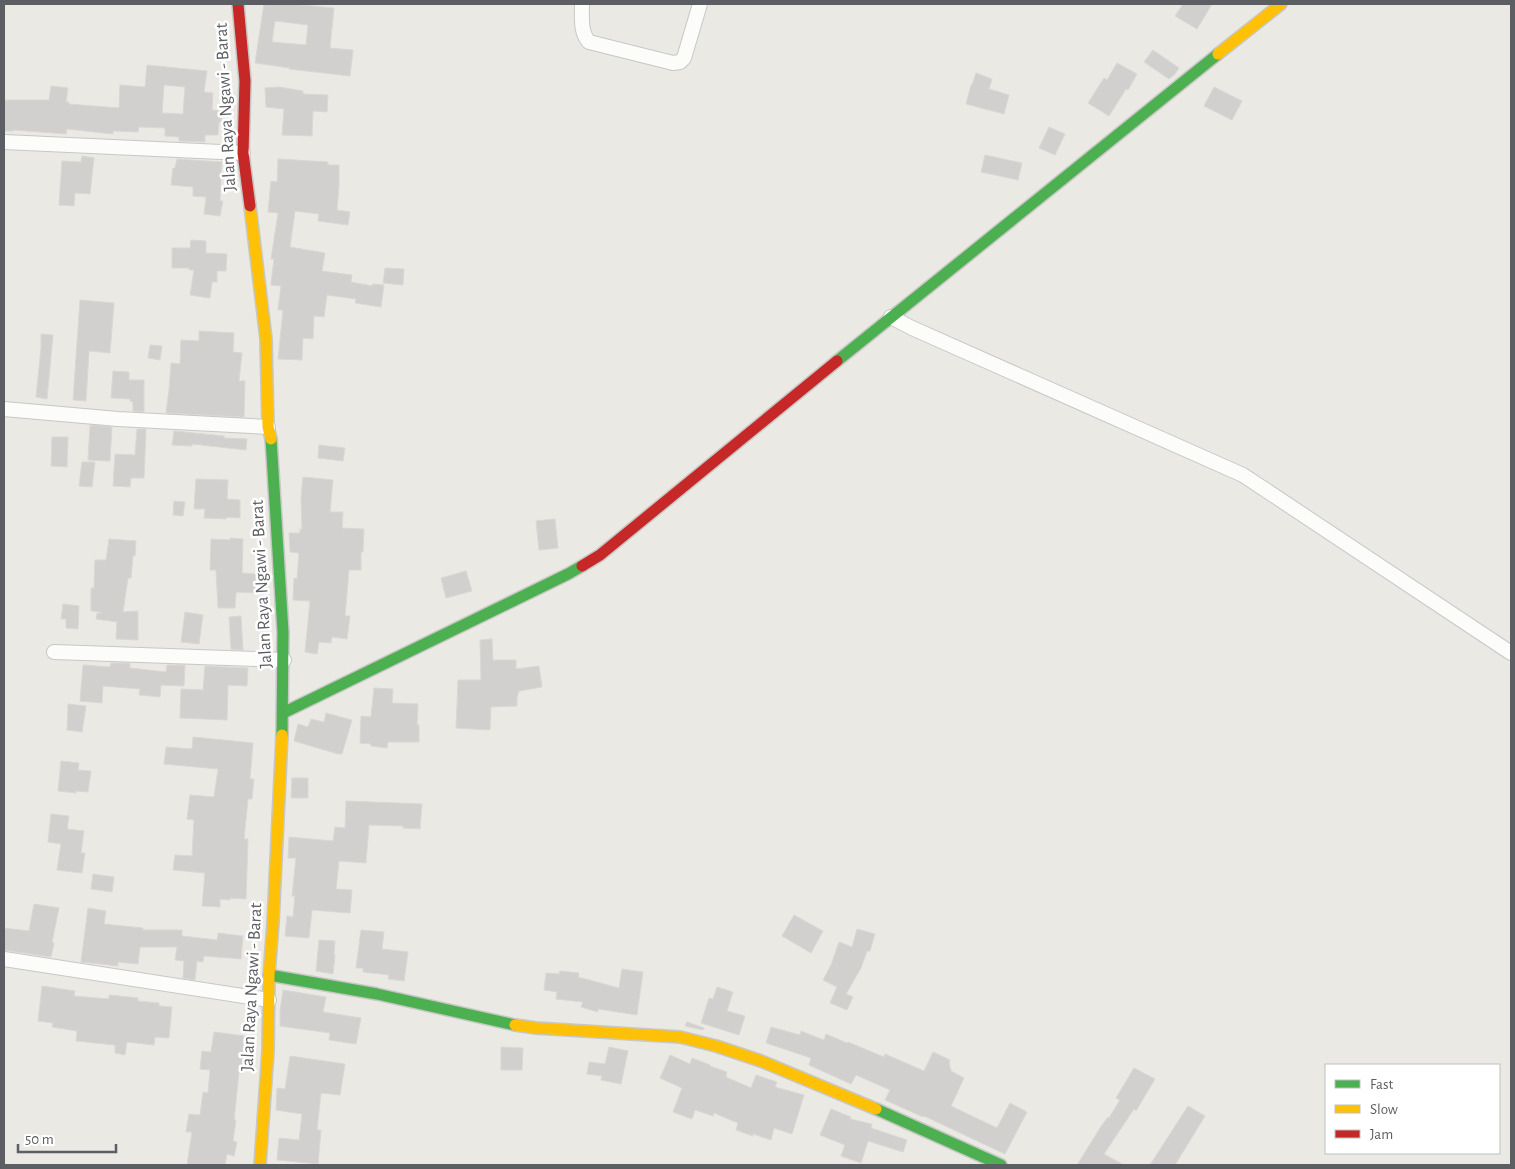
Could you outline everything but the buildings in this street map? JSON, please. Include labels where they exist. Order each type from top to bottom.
[{"type":"street","name":"Jalan Raya Ngawi - Barat","points":[[238,4],[245,81],[243,153],[266,339],[268,427],[271,438],[282,593],[284,660],[273,923],[269,975],[268,1051],[260,1165]]},
{"type":"street","points":[[582,4],[582,30],[589,42],[673,63],[680,62],[684,58],[700,4]]},
{"type":"street","points":[[283,712],[568,574],[608,548],[891,317],[1281,4]]},
{"type":"street","points":[[4,142],[243,153]]},
{"type":"street","points":[[891,317],[1243,476],[1511,653]]},
{"type":"street","points":[[4,409],[118,419],[268,427]]},
{"type":"street","points":[[54,652],[284,660]]},
{"type":"street","points":[[4,959],[269,1000]]},
{"type":"street","points":[[269,975],[377,994],[507,1024],[536,1028],[680,1037],[716,1046],[761,1061],[864,1103],[1001,1165]]},
{"type":"traffic: fast","points":[[837,361],[1218,54]]},
{"type":"traffic: fast","points":[[271,439],[283,632],[282,735]]},
{"type":"traffic: fast","points":[[283,713],[582,566]]},
{"type":"traffic: fast","points":[[269,975],[377,994],[515,1025]]},
{"type":"traffic: fast","points":[[876,1109],[1001,1165]]},
{"type":"traffic: slow","points":[[1218,54],[1281,4]]},
{"type":"traffic: slow","points":[[250,206],[266,339],[268,427],[271,439]]},
{"type":"traffic: slow","points":[[260,1165],[268,1051],[269,975],[282,735]]},
{"type":"traffic: slow","points":[[515,1025],[680,1037],[716,1046],[761,1061],[876,1109]]},
{"type":"traffic: jam","points":[[238,4],[245,81],[243,153],[250,206]]},
{"type":"traffic: jam","points":[[582,566],[600,555],[837,361]]}]
